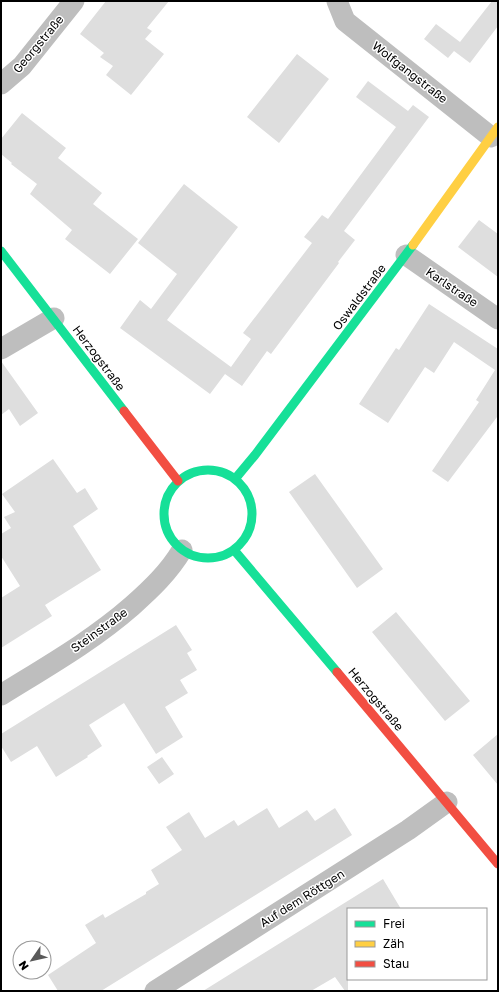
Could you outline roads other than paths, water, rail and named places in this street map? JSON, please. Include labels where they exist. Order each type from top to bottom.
[{"type":"street","name":"Georgstraße","points":[[1,84],[22,66],[74,1]]},
{"type":"street","name":"Wolfgangstraße","points":[[337,1],[345,21],[494,132]]},
{"type":"street","name":"Oswaldstraße","points":[[235,479],[255,455],[406,256],[494,132]]},
{"type":"street","name":"Herzogstraße","points":[[1,251],[178,481]]},
{"type":"street","name":"Karlstraße","points":[[406,256],[498,319]]},
{"type":"street","points":[[1,349],[54,318]]},
{"type":"street","points":[[204,470],[218,470],[235,479],[242,485],[249,497],[253,512],[251,527],[244,541],[234,550],[219,558],[203,558],[188,554],[182,550],[176,545],[167,532],[164,518],[164,505],[169,491],[178,481],[190,473],[204,470]]},
{"type":"street","name":"Steinstraße","points":[[1,695],[81,645],[116,619],[154,587],[178,558],[182,550]]},
{"type":"street","name":"Herzogstraße","points":[[234,550],[498,864]]},
{"type":"street","name":"Auf dem Röttgen","points":[[155,991],[408,830],[447,802]]}]
